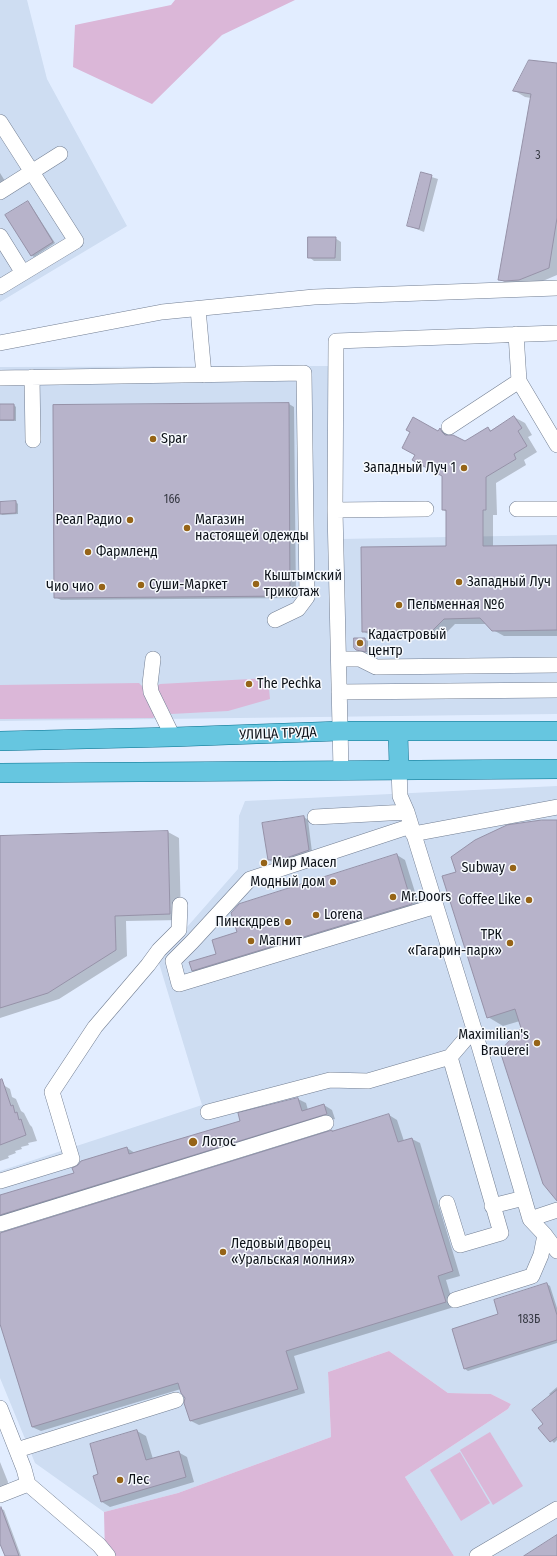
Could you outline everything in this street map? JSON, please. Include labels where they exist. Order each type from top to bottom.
[{"type":"main road","points":[[398,731],[399,770]]},
{"type":"main road","name":"УЛИЦА ТРУДА","points":[[0,741],[340,732],[557,731]]},
{"type":"main road","points":[[0,773],[557,769]]},
{"type":"lane","points":[[0,122],[76,241],[0,287]]},
{"type":"lane","points":[[0,192],[60,154]]},
{"type":"lane","points":[[0,236],[23,273]]},
{"type":"lane","points":[[0,343],[162,312],[198,308],[314,297],[557,288]]},
{"type":"lane","points":[[198,308],[204,374]]},
{"type":"lane","points":[[341,770],[335,510],[336,341],[557,333]]},
{"type":"lane","points":[[516,334],[519,381],[557,445]]},
{"type":"lane","points":[[0,378],[304,373],[306,597],[298,610],[275,620]]},
{"type":"lane","points":[[32,377],[33,440]]},
{"type":"lane","points":[[449,427],[519,381]]},
{"type":"lane","points":[[516,508],[557,509]]},
{"type":"lane","points":[[335,510],[426,509]]},
{"type":"lane","points":[[153,659],[150,684],[151,692],[173,737]]},
{"type":"lane","points":[[339,659],[360,660],[376,667],[557,665]]},
{"type":"lane","points":[[339,692],[557,690]]},
{"type":"lane","points":[[399,770],[400,796],[474,1029],[530,1219],[557,1251]]},
{"type":"lane","points":[[436,906],[179,984],[173,961],[250,879],[412,830],[557,807]]},
{"type":"lane","points":[[315,817],[406,812]]},
{"type":"lane","points":[[0,1181],[72,1159],[52,1092],[95,1027],[148,965],[158,950],[178,930],[180,905]]},
{"type":"lane","points":[[208,1112],[330,1080],[368,1081],[450,1057],[474,1029]]},
{"type":"lane","points":[[447,1203],[460,1245],[501,1233],[450,1057]]},
{"type":"lane","points":[[0,1224],[326,1124]]},
{"type":"lane","points":[[492,1206],[524,1198]]},
{"type":"lane","points":[[530,1219],[557,1210]]},
{"type":"lane","points":[[455,1300],[532,1276],[541,1254],[545,1235]]},
{"type":"lane","points":[[16,1450],[176,1400]]},
{"type":"lane","points":[[0,1408],[28,1484],[99,1545],[108,1556]]},
{"type":"lane","points":[[0,1495],[28,1484]]},
{"type":"lane","points":[[477,1556],[557,1509]]},
{"type":"shaded area","points":[[0,0],[27,0],[47,79],[127,226],[0,302]]},
{"type":"shaded area","points":[[175,0],[295,0],[222,35],[152,104],[73,67],[75,25],[171,5]]},
{"type":"shaded area","points":[[333,366],[340,539],[557,535],[557,714],[0,721],[0,367]]},
{"type":"shaded area","points":[[268,678],[270,699],[228,711],[171,714],[157,689],[157,686],[160,684]]},
{"type":"shaded area","points":[[139,683],[142,686],[154,713],[155,716],[153,718],[0,719],[0,685]]},
{"type":"shaded area","points":[[557,786],[557,1556],[454,1556],[405,1477],[508,1409],[511,1404],[491,1394],[448,1393],[389,1351],[328,1372],[331,1437],[178,1493],[104,1512],[35,1463],[0,1378],[0,1171],[202,1105],[158,960],[238,869],[239,816],[245,801]]},
{"type":"shaded area","points":[[389,1351],[448,1393],[491,1394],[511,1404],[508,1409],[405,1477],[454,1556],[105,1556],[104,1512],[178,1493],[331,1437],[328,1372]]},
{"type":"shaded area","points":[[490,1432],[523,1486],[493,1505],[460,1450]]},
{"type":"shaded area","points":[[460,1452],[490,1503],[461,1521],[430,1470]]},
{"type":"building","points":[[529,60],[557,63],[557,218],[549,268],[519,280],[505,281],[498,280],[531,94],[513,91]]},
{"type":"building","points":[[421,172],[432,175],[419,229],[407,226]]},
{"type":"building","points":[[28,201],[53,242],[31,256],[5,215]]},
{"type":"building","points":[[308,237],[336,237],[335,258],[308,258]]},
{"type":"building","points":[[289,403],[290,596],[54,598],[53,405]]},
{"type":"building","points":[[0,404],[14,404],[14,420],[0,420]]},
{"type":"building","name":"Западный Луч","points":[[514,416],[522,428],[518,431],[527,446],[514,454],[516,459],[486,477],[486,510],[483,510],[483,546],[557,545],[557,630],[492,631],[480,618],[444,619],[432,631],[362,632],[361,547],[446,546],[446,510],[442,510],[442,476],[412,460],[415,455],[402,448],[410,432],[406,430],[413,417],[438,431],[440,428],[445,435],[453,435],[465,441],[488,427],[490,431]]},
{"type":"building","points":[[16,501],[16,513],[0,514],[0,502]]},
{"type":"building","name":"Кадастровый центр","points":[[354,638],[365,638],[366,652],[356,650],[354,648]]},
{"type":"building","points":[[304,816],[309,850],[286,858],[268,860],[262,823]]},
{"type":"building","name":"ТРК «Гагарин-парк»","points":[[542,820],[557,820],[557,1201],[543,1184],[500,1051],[521,1028],[515,1009],[487,1018],[442,876],[456,872],[451,857],[475,840],[507,825]]},
{"type":"building","points":[[168,831],[170,914],[115,916],[116,950],[48,993],[0,1008],[0,836]]},
{"type":"building","points":[[397,854],[412,904],[192,971],[189,962],[216,954],[212,940],[237,932],[231,913],[239,904]]},
{"type":"building","points":[[2,1079],[11,1106],[13,1105],[15,1113],[17,1112],[19,1120],[21,1119],[26,1135],[0,1145],[0,1080]]},
{"type":"building","points":[[298,1098],[302,1111],[324,1104],[327,1114],[0,1215],[0,1195],[74,1173],[72,1168],[78,1165],[81,1161],[127,1147],[129,1154],[240,1121],[238,1113]]},
{"type":"building","name":"Ледовый дворец «Уральская молния»","points":[[389,1114],[398,1142],[412,1138],[453,1271],[438,1276],[446,1302],[286,1351],[298,1389],[190,1421],[184,1403],[185,1398],[181,1393],[178,1383],[32,1427],[0,1324],[0,1233],[332,1130]]},
{"type":"building","points":[[547,1283],[557,1315],[557,1340],[464,1369],[452,1329],[498,1314],[494,1300]]},
{"type":"building","points":[[557,1390],[557,1437],[550,1442],[538,1428],[543,1424],[532,1410]]},
{"type":"building","points":[[137,1430],[146,1460],[179,1451],[186,1477],[101,1502],[93,1476],[98,1474],[90,1444]]},
{"type":"building","points":[[1,1507],[19,1556],[5,1556],[0,1544]]},
{"type":"building","points":[[557,1535],[557,1556],[524,1556]]},
{"type":"place","name":"Spar","points":[[153,439]]},
{"type":"place","name":"Западный Луч 1","points":[[464,468]]},
{"type":"place","name":"Реал Радио","points":[[130,520]]},
{"type":"place","name":"Магазин настоящей одежды","points":[[187,528]]},
{"type":"place","name":"Фармленд","points":[[88,552]]},
{"type":"place","name":"Западный Луч","points":[[459,582]]},
{"type":"place","name":"Кыштымский трикотаж","points":[[256,584]]},
{"type":"place","name":"Суши-Маркет","points":[[141,585]]},
{"type":"place","name":"Чио чио","points":[[102,587]]},
{"type":"place","name":"Пельменная №6","points":[[399,605]]},
{"type":"place","name":"Кадастровый центр","points":[[360,643]]},
{"type":"place","name":"The Pechka","points":[[249,684]]},
{"type":"place","name":"Мир Масел","points":[[264,863]]},
{"type":"place","name":"Subway","points":[[513,868]]},
{"type":"place","name":"Модный дом","points":[[333,882]]},
{"type":"place","name":"Mr.Doors","points":[[393,897]]},
{"type":"place","name":"Coffee Like","points":[[529,900]]},
{"type":"place","name":"Lorena","points":[[316,915]]},
{"type":"place","name":"Пинскдрев","points":[[288,922]]},
{"type":"place","name":"Магнит","points":[[251,941]]},
{"type":"place","name":"ТРК «Гагарин-парк»","points":[[510,943]]},
{"type":"place","name":"Maximilian's Brauerei","points":[[537,1043]]},
{"type":"place","name":"Лотос","points":[[193,1142]]},
{"type":"place","name":"Ледовый дворец «Уральская молния»","points":[[223,1252]]},
{"type":"place","name":"Лес","points":[[120,1480]]}]
